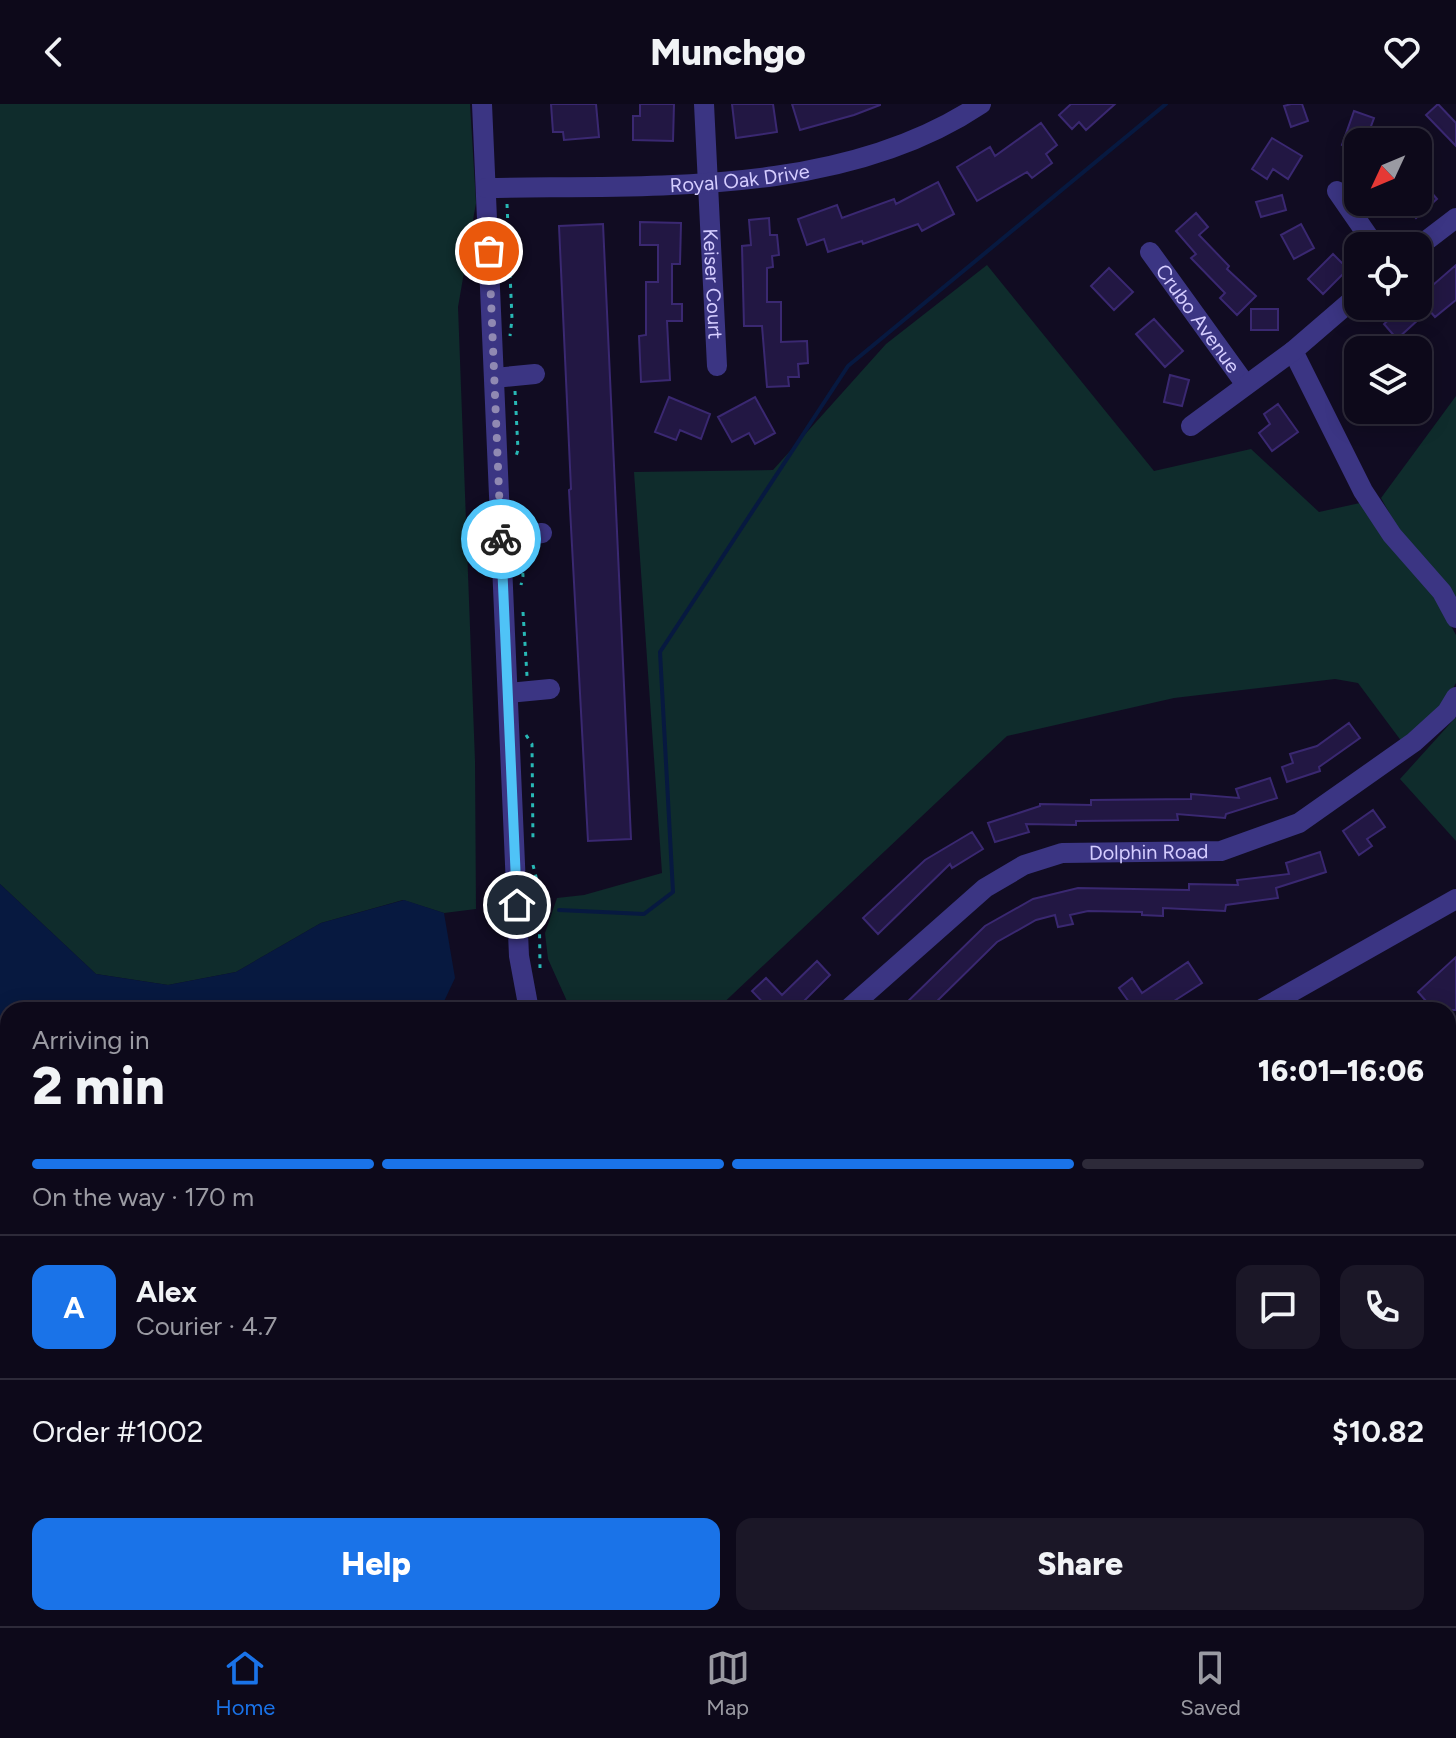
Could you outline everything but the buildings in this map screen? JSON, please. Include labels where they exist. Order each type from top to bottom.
[{"type":"street","points":[[482,104],[486,188],[504,377],[518,692],[519,956],[528,1002]]},
{"type":"street","name":"Keiser Court","points":[[704,104],[717,366]]},
{"type":"street","name":"Royal Oak Drive","points":[[486,188],[708,184],[798,171],[859,158],[916,139],[981,104]]},
{"type":"street","points":[[1337,191],[1365,232]]},
{"type":"street","points":[[1432,236],[1456,218]]},
{"type":"street","name":"Crubo Avenue","points":[[1150,252],[1246,385]]},
{"type":"street","points":[[1191,426],[1293,351],[1344,307]]},
{"type":"street","points":[[1293,351],[1363,491],[1392,535],[1442,592],[1456,618]]},
{"type":"street","points":[[504,377],[535,374]]},
{"type":"street","points":[[511,538],[542,533]]},
{"type":"street","points":[[518,692],[550,689]]},
{"type":"street","name":"Dolphin Road","points":[[856,1002],[985,888],[1024,865],[1062,853],[1221,851],[1299,823],[1414,742],[1447,712],[1456,697]]},
{"type":"street","points":[[1277,1002],[1456,899]]},
{"type":"path","points":[[507,200],[512,319],[509,343]]},
{"type":"path","points":[[504,377],[518,450],[512,470]]},
{"type":"path","points":[[511,538],[523,576],[521,586]]},
{"type":"path","points":[[518,692],[525,622],[522,609]]},
{"type":"path","points":[[524,731],[532,744],[533,841]]},
{"type":"path","points":[[531,857],[539,889],[540,978]]},
{"type":"green space","points":[[0,104],[470,104],[476,203],[458,307],[475,761],[476,909],[444,913],[403,900],[321,923],[236,972],[168,985],[96,974],[0,884]]},
{"type":"green space","points":[[987,265],[1154,471],[1251,449],[1319,512],[1360,503],[1435,597],[1456,635],[1456,683],[1441,708],[1402,742],[1358,683],[1335,679],[1174,698],[1007,736],[724,1002],[567,1002],[548,959],[545,933],[557,898],[584,895],[662,873],[634,472],[773,470],[886,344]]},
{"type":"green space","points":[[1456,396],[1456,600],[1400,532],[1381,498]]},
{"type":"green space","points":[[1456,717],[1456,841],[1400,779]]},
{"type":"water","points":[[0,884],[96,974],[168,985],[236,972],[321,923],[404,900],[444,913],[455,978],[444,1002],[0,1002]]},
{"type":"waterway","points":[[559,910],[644,914],[673,892],[660,652],[848,366],[1166,104]]},
{"type":"way so far","points":[[489,251],[501,539]]},
{"type":"route","points":[[501,539],[517,905]]}]
